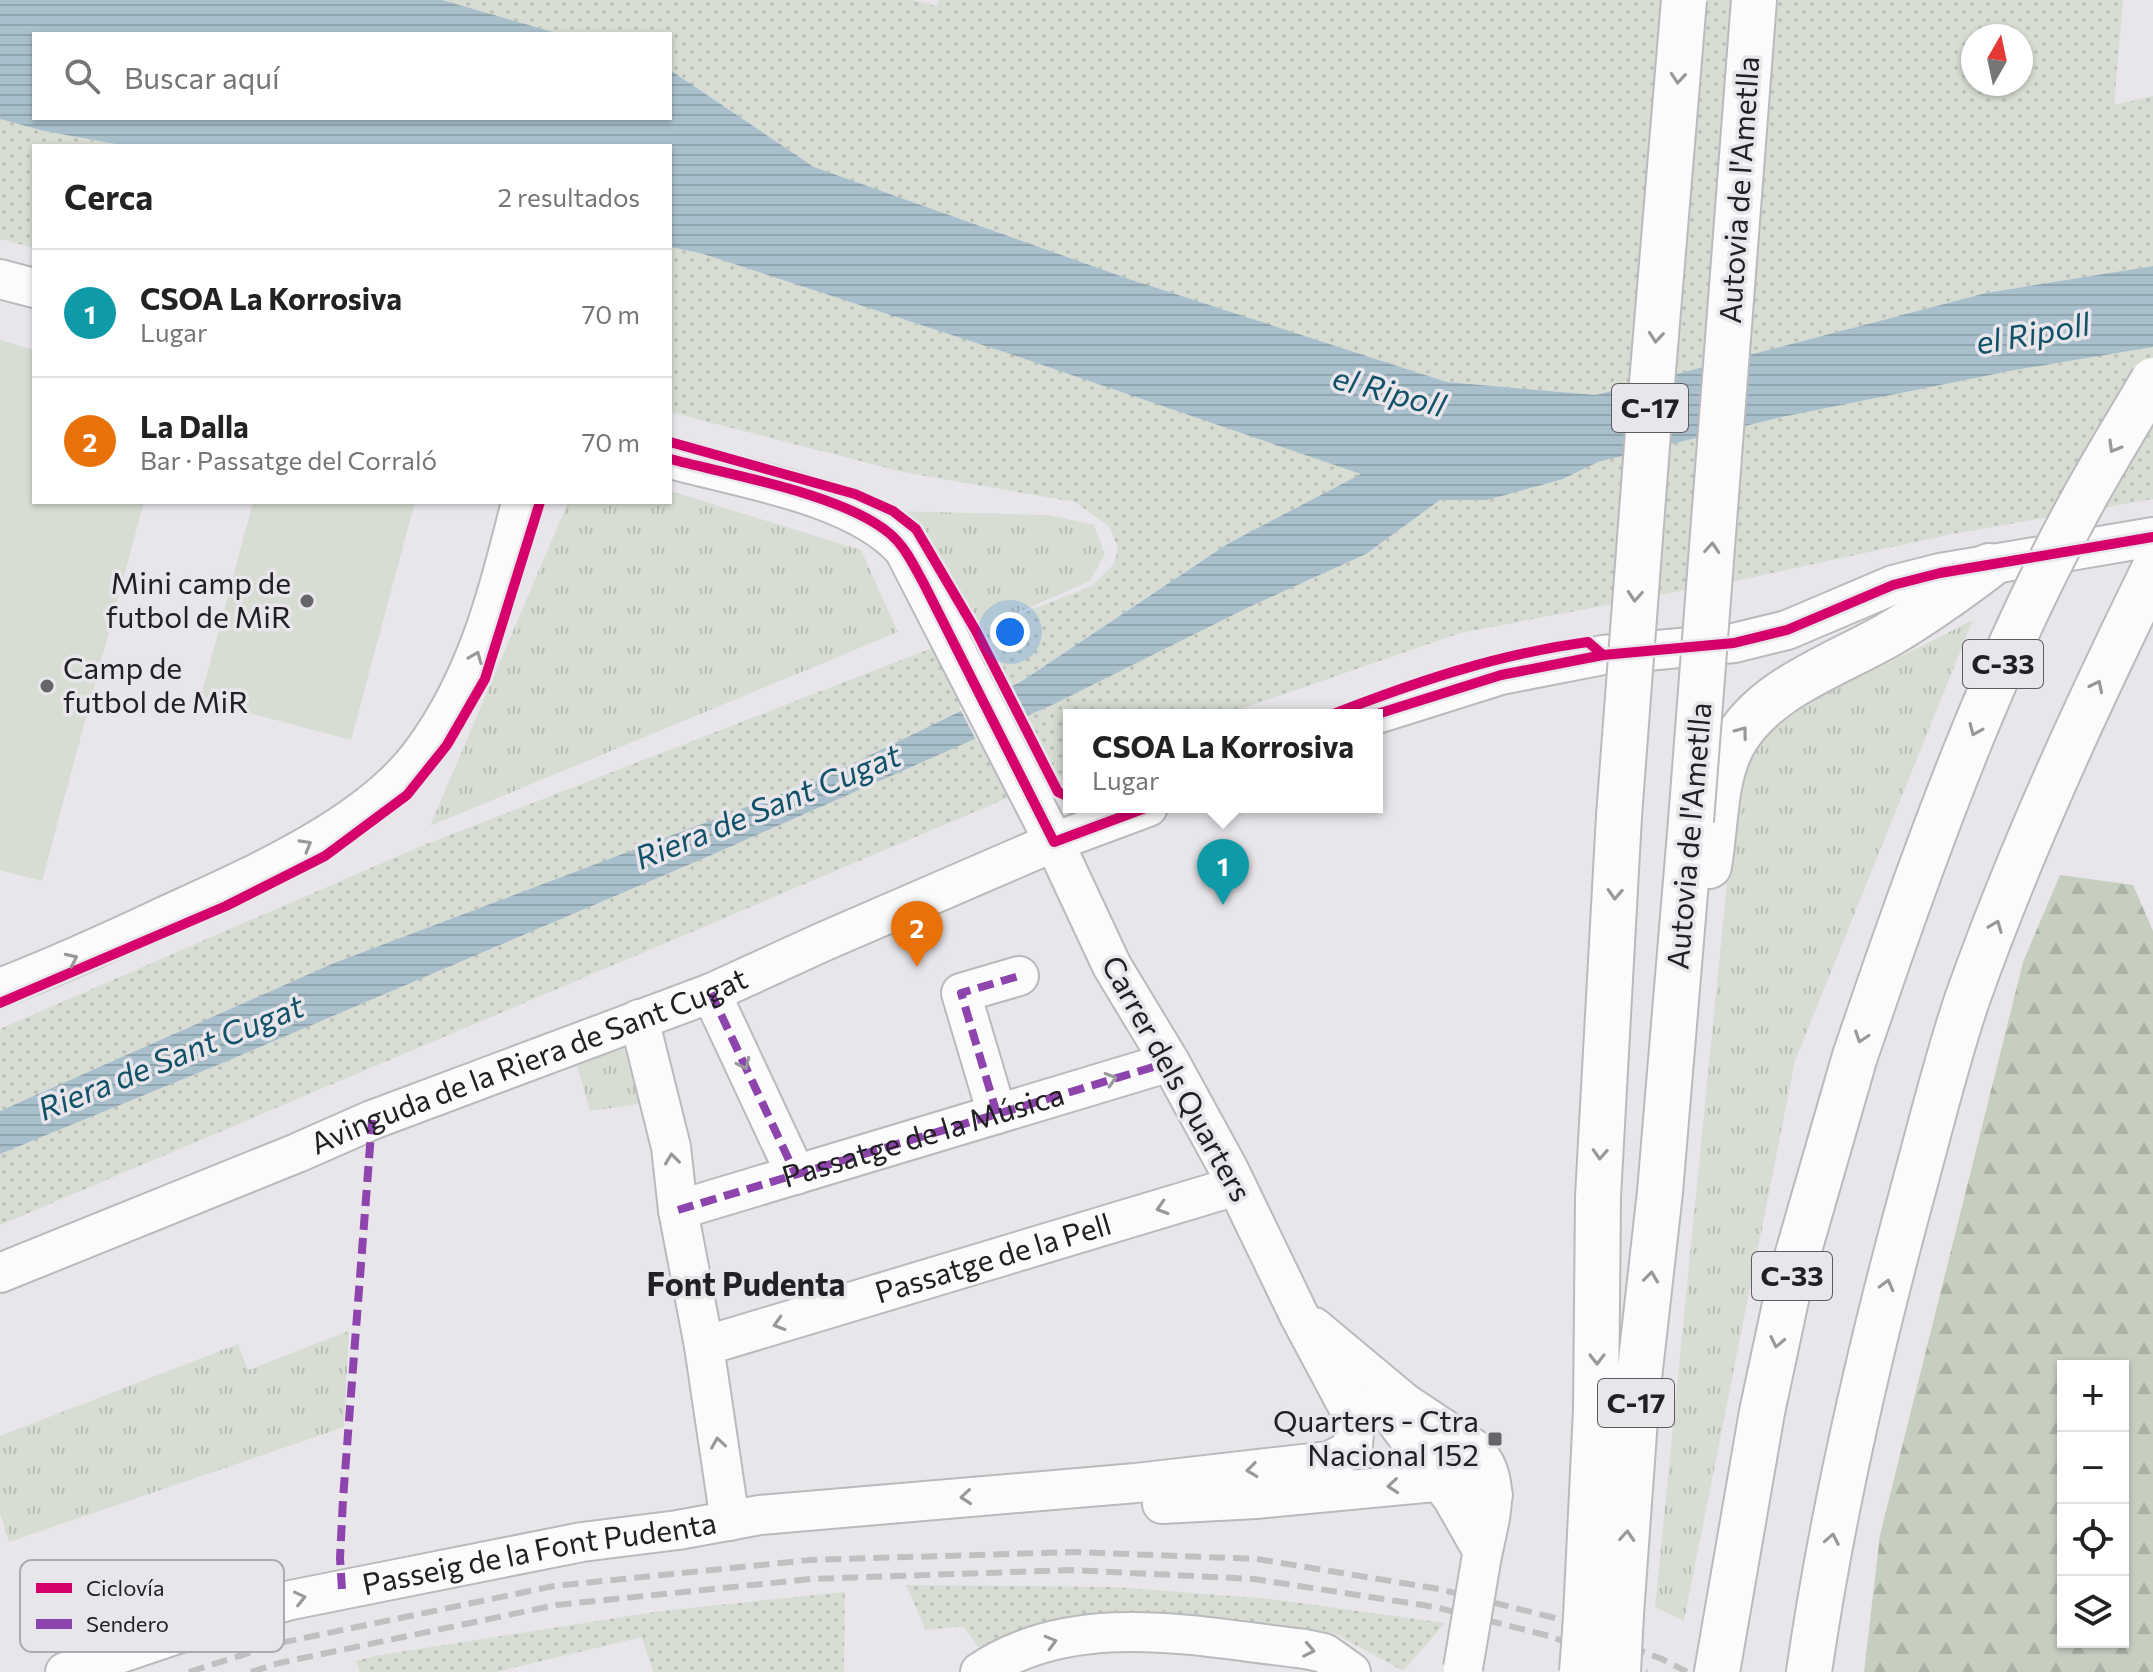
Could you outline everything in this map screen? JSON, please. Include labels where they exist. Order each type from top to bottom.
[{"type":"highway","name":"Autovia de l'Ametlla","points":[[1618,1672],[1603,1616],[1596,1410],[1598,1197],[1619,816],[1684,0]]},
{"type":"highway","name":"Autovia de l'Ametlla","points":[[1582,1672],[1603,1616],[1636,1405],[1660,1192],[1754,0]]},
{"type":"highway","name":"C-33","points":[[1717,1672],[1762,1412],[1790,1281],[1855,1056],[1939,815],[2000,670],[2076,512],[2153,380]]},
{"type":"highway","points":[[1660,1192],[1723,767],[1733,745],[1746,725],[1790,688],[1937,606],[1989,566]]},
{"type":"highway","points":[[1809,1672],[1852,1431],[1881,1305],[1940,1086],[1968,998],[2032,834],[2089,702],[2153,571]]},
{"type":"street","points":[[0,279],[32,287]]},
{"type":"street","name":"Carrer dels Quarters","points":[[672,460],[823,500],[872,522],[891,534],[904,550],[1054,842],[1112,966],[1170,1062],[1355,1420],[1353,1445]]},
{"type":"street","points":[[0,988],[213,895],[353,818],[395,783],[442,725],[467,679],[502,579],[521,504]]},
{"type":"street","points":[[1383,712],[1445,690],[1515,672],[1603,655],[1734,643],[1787,630],[1893,585],[1940,573],[2153,537]]},
{"type":"street","name":"Avinguda de la Riera de Sant Cugat","points":[[0,1273],[372,1120],[711,993],[1054,842],[1132,813]]},
{"type":"street","points":[[997,1114],[961,993],[1019,976]]},
{"type":"street","points":[[711,993],[796,1175]]},
{"type":"street","points":[[639,1019],[671,1147],[678,1210],[704,1346],[730,1521]]},
{"type":"street","name":"Passatge de la Música","points":[[678,1210],[1170,1062]]},
{"type":"street","name":"Passatge de la Pell","points":[[704,1346],[1236,1186]]},
{"type":"street","name":"Carrer dels Quarters","points":[[1299,1315],[1405,1403],[1474,1449],[1484,1460],[1490,1473],[1493,1495],[1481,1558]]},
{"type":"street","name":"Carrer dels Quarters","points":[[1349,1357],[1441,1482],[1481,1558]]},
{"type":"street","name":"Passeig de la Font Pudenta","points":[[284,1602],[582,1542],[678,1530],[760,1515],[1136,1483],[1329,1461],[1353,1445]]},
{"type":"street","name":"Passeig de la Font Pudenta","points":[[1024,1491],[1143,1505],[1256,1499],[1466,1479],[1485,1487],[1493,1495]]},
{"type":"street","points":[[1463,1670],[1481,1558]]},
{"type":"street","points":[[980,1672],[1002,1658],[1069,1637],[1130,1630],[1305,1649],[1324,1653],[1351,1672]]},
{"type":"street","name":"Passeig de la Font Pudenta","points":[[65,1672],[124,1652]]},
{"type":"green space","points":[[442,0],[912,0],[937,6],[939,0],[2123,0],[2114,105],[2153,96],[2153,266],[1986,293],[1596,395],[1447,382],[1129,279],[814,167],[672,71],[672,32],[553,32]]},
{"type":"green space","points":[[0,119],[44,131],[116,144],[32,144],[32,247],[0,239]]},
{"type":"green space","points":[[672,247],[700,253],[1007,353],[1362,474],[1229,543],[1023,680],[823,778],[334,963],[0,1111],[0,1029],[419,847],[1092,586],[1114,564],[1118,549],[1110,527],[1075,502],[903,472],[672,413]]},
{"type":"green space","name":"Camp de futbol de MiR","points":[[0,340],[32,349],[32,504],[143,504],[42,881],[0,870]]},
{"type":"green space","points":[[2153,347],[2153,499],[1952,534],[1749,578],[1460,633],[1241,709],[1063,709],[1063,775],[0,1225],[0,1154],[700,860],[1052,705],[1249,607],[1366,554],[1440,500],[1487,500],[1563,479],[1598,462],[1782,417],[2015,370]]},
{"type":"green space","points":[[672,492],[861,550],[898,632],[430,826],[567,504],[672,504]]},
{"type":"green space","name":"Mini camp de futbol de MiR","points":[[252,504],[414,504],[351,740],[200,700]]},
{"type":"green space","points":[[893,511],[1049,515],[1094,525],[1105,554],[1090,581],[976,631]]},
{"type":"green space","points":[[1973,620],[1795,1061],[1684,1621],[1655,1607],[1740,753],[1812,701]]},
{"type":"green space","points":[[2060,875],[2133,885],[2153,931],[2153,1672],[1864,1672],[1880,1535],[2023,962]]},
{"type":"green space","points":[[624,1048],[639,1104],[590,1111],[577,1065]]},
{"type":"green space","points":[[349,1331],[344,1427],[9,1542],[0,1513],[0,1436],[238,1344],[248,1370]]},
{"type":"green space","points":[[906,1585],[1115,1587],[1271,1599],[1445,1623],[1403,1671],[1334,1633],[1164,1612],[978,1647],[963,1626],[926,1630]]},
{"type":"green space","points":[[845,1592],[844,1672],[653,1672],[642,1637],[496,1672],[360,1672],[356,1661],[661,1611]]},
{"type":"water","points":[[0,0],[442,0],[553,32],[32,32],[32,120],[672,120],[672,71],[814,167],[1129,279],[1447,382],[1596,395],[1986,293],[2153,266],[2153,347],[2015,370],[1782,417],[1598,462],[1563,479],[1487,500],[1440,500],[1366,554],[1249,607],[1052,705],[700,860],[0,1154],[0,1111],[334,963],[823,778],[1022,681],[1229,543],[1361,474],[1007,353],[700,253],[672,247],[672,144],[116,144],[44,131],[0,119]]},
{"type":"pier","points":[[1009,683],[1028,720],[977,742],[959,707]]},
{"type":"railway","points":[[284,1642],[554,1586],[810,1560],[1074,1552],[1257,1559],[1439,1589],[1555,1618],[1662,1659],[1687,1672]]},
{"type":"railway","points":[[251,1672],[279,1663],[556,1605],[811,1579],[1071,1570],[1254,1579],[1435,1607],[1549,1636],[1647,1672]]},
{"type":"railway","points":[[189,1672],[252,1652]]},
{"type":"marked path","points":[[997,1114],[961,993],[1019,976]]},
{"type":"marked path","points":[[711,993],[796,1175]]},
{"type":"marked path","points":[[678,1210],[1170,1062]]},
{"type":"marked path","points":[[342,1589],[343,1499],[372,1120]]},
{"type":"cycle path","points":[[672,443],[855,494],[893,511],[916,529],[976,631],[1058,792],[1063,794]]},
{"type":"cycle path","points":[[672,459],[815,497],[869,519],[889,533],[909,557],[924,584],[1054,842],[1132,813]]},
{"type":"cycle path","points":[[0,1003],[226,906],[325,856],[407,795],[447,745],[485,679],[539,504]]},
{"type":"cycle path","points":[[1383,712],[1501,675],[1603,655],[1734,643],[1787,630],[1893,585],[1940,573],[2153,537]]},
{"type":"cycle path","points":[[1347,709],[1489,662],[1555,647],[1588,642],[1603,655]]},
{"type":"place","name":"Mini camp de futbol de MiR","points":[[307,601]]},
{"type":"place","name":"Camp de futbol de MiR","points":[[47,686]]},
{"type":"place","name":"CSOA La Korrosiva","points":[[1223,905]]},
{"type":"place","name":"La Dalla","points":[[917,967]]},
{"type":"place","name":"Quarters - Ctra Nacional 152","points":[[1495,1439]]},
{"type":"district","name":"Font Pudenta","points":[[746,1285]]},
{"type":"water label","name":"el Ripoll","points":[[2033,334]]},
{"type":"water label","name":"el Ripoll","points":[[1389,392]]},
{"type":"water label","name":"Riera de Sant Cugat","points":[[768,807]]},
{"type":"water label","name":"Riera de Sant Cugat","points":[[171,1058]]}]
